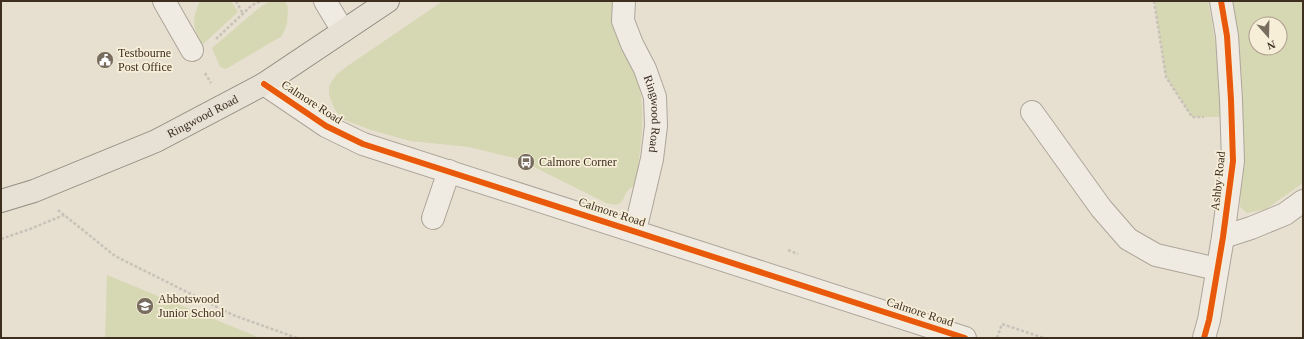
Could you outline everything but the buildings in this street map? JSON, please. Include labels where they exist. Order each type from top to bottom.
[{"type":"main road","name":"Ringwood Road","points":[[1,201],[34,191],[156,141],[264,84],[388,1]]},
{"type":"street","points":[[325,1],[343,31]]},
{"type":"street","name":"Ringwood Road","points":[[624,1],[623,21],[632,44],[646,68],[655,97],[656,126],[652,159],[635,231]]},
{"type":"street","name":"Ashby Road","points":[[1204,338],[1209,320],[1223,237],[1233,161],[1227,36],[1221,1]]},
{"type":"street","points":[[167,2],[194,54]]},
{"type":"street","name":"Calmore Road","points":[[264,84],[326,126],[363,144],[965,338]]},
{"type":"street","points":[[1032,112],[1101,208],[1128,239],[1156,255],[1217,269]]},
{"type":"street","points":[[433,218],[449,171]]},
{"type":"street","points":[[1223,237],[1251,228],[1285,214],[1303,202]]},
{"type":"path","points":[[236,1],[243,14]]},
{"type":"path","points":[[223,105],[194,54],[252,6],[261,1]]},
{"type":"path","points":[[1154,1],[1166,77],[1192,117],[1206,117]]},
{"type":"path","points":[[34,191],[115,256],[233,315],[297,338]]},
{"type":"path","points":[[1,239],[64,215]]},
{"type":"path","points":[[997,338],[1002,324],[1044,338]]},
{"type":"green space","points":[[200,1],[231,1],[238,12],[202,45],[194,24],[195,14]]},
{"type":"green space","points":[[270,1],[285,1],[288,8],[287,24],[282,36],[226,69],[220,67],[212,48],[259,8]]},
{"type":"green space","points":[[443,1],[614,1],[636,72],[642,107],[641,140],[636,184],[628,190],[619,204],[616,205],[606,203],[518,159],[469,147],[410,141],[371,130],[342,119],[334,108],[329,95],[329,86],[336,75]]},
{"type":"green space","points":[[1154,1],[1208,1],[1217,52],[1221,117],[1192,117],[1166,77]]},
{"type":"green space","points":[[1233,1],[1303,1],[1303,183],[1266,209],[1247,213],[1240,207],[1242,149],[1241,91]]},
{"type":"green space","name":"Abbotswood Junior School","points":[[107,275],[260,338],[105,338]]},
{"type":"cycle path","points":[[1204,338],[1209,320],[1223,237],[1233,161],[1227,36],[1221,1]]},
{"type":"cycle path","points":[[264,84],[326,126],[363,144],[965,338]]},
{"type":"place","name":"Testbourne Post Office","points":[[105,60]]},
{"type":"place","name":"Calmore Corner","points":[[526,162]]},
{"type":"place","name":"Abbotswood Junior School","points":[[145,306]]}]
